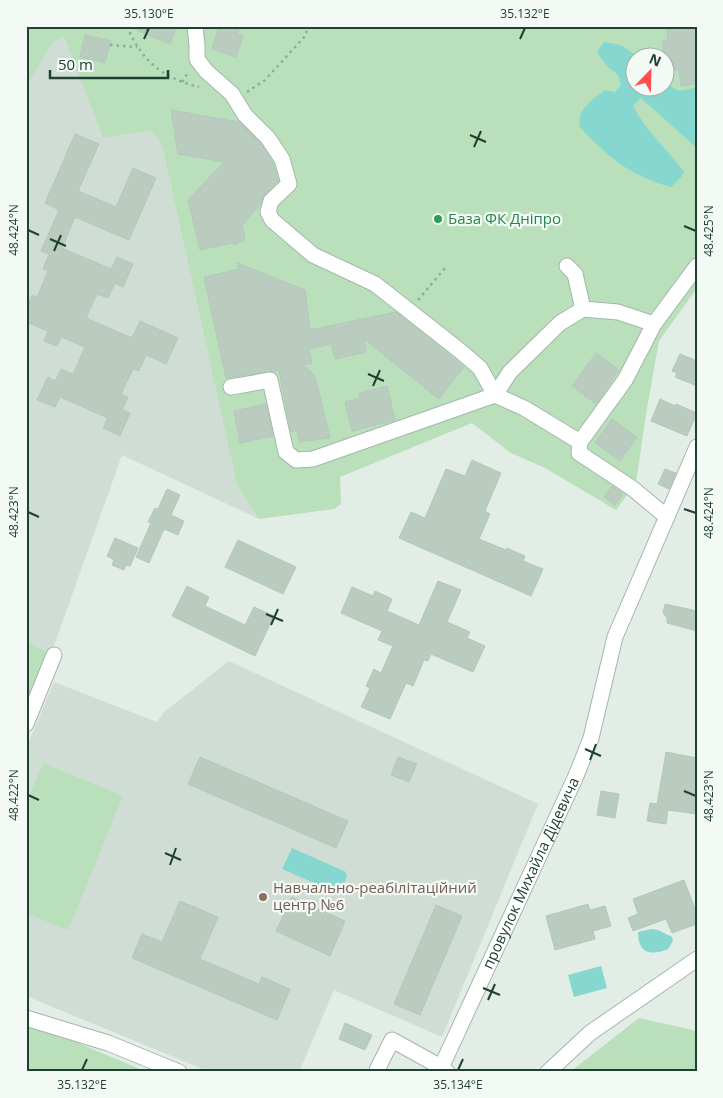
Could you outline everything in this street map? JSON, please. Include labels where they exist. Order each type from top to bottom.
[{"type":"street","points":[[195,26],[198,45],[197,58],[206,71],[232,94],[245,115],[268,138],[282,159],[289,184],[272,201],[268,212],[272,220],[313,254],[375,284],[410,311],[480,368],[495,395],[524,408],[580,442]]},
{"type":"street","points":[[567,266],[575,274],[583,309]]},
{"type":"street","points":[[667,517],[632,488],[579,453],[580,442],[625,380],[654,324],[697,266]]},
{"type":"street","points":[[231,387],[270,380],[286,452],[296,460],[313,459],[495,395],[510,372],[560,323],[583,309],[618,312],[654,324]]},
{"type":"street","name":"провулок Михайла Дідевича","points":[[442,1070],[576,776],[591,738],[615,637],[697,447]]},
{"type":"street","points":[[26,724],[54,655]]},
{"type":"street","points":[[548,1072],[590,1033],[697,959]]},
{"type":"street","points":[[26,1018],[108,1043],[179,1072]]},
{"type":"street","points":[[378,1070],[392,1040],[442,1070]]},
{"type":"path","points":[[133,26],[147,30]]},
{"type":"path","points":[[110,45],[137,47]]},
{"type":"path","points":[[410,311],[444,268]]},
{"type":"shaded area","points":[[64,37],[103,137],[150,130],[159,139],[237,485],[259,519],[122,455],[51,654],[26,641],[26,87],[53,41]]},
{"type":"shaded area","name":"Навчально-реабілітаційний центр №6","points":[[229,661],[538,804],[442,1037],[334,990],[299,1072],[210,1072],[26,996],[26,748],[54,682],[157,722],[164,712]]},
{"type":"green space","name":"База ФК Дніпро","points":[[26,26],[697,26],[697,288],[659,341],[636,483],[616,510],[545,468],[511,453],[472,423],[340,477],[341,504],[334,509],[259,519],[237,485],[159,139],[150,130],[103,138],[64,37],[53,42],[26,87]]},
{"type":"green space","points":[[26,641],[51,654],[26,708]]},
{"type":"green space","points":[[43,763],[123,796],[68,930],[26,913],[26,805]]},
{"type":"green space","points":[[639,1018],[697,1031],[697,1072],[570,1072]]},
{"type":"green space","points":[[26,1021],[147,1072],[26,1072]]},
{"type":"water","points":[[604,42],[621,45],[626,49],[626,98],[641,98],[633,106],[638,115],[684,172],[671,187],[631,171],[610,156],[580,127],[581,114],[586,105],[605,90],[615,92],[621,85],[618,75],[606,65],[597,52]]},
{"type":"water","points":[[697,87],[697,148],[641,98],[676,98],[676,90],[687,90]]},
{"type":"water","points":[[292,848],[346,872],[347,876],[341,891],[335,892],[282,869]]},
{"type":"water","points":[[651,929],[658,930],[672,937],[673,941],[668,949],[651,952],[643,949],[640,945],[638,932]]},
{"type":"water","points":[[601,966],[607,988],[574,997],[568,975]]},
{"type":"building","points":[[127,26],[177,26],[170,44]]},
{"type":"building","points":[[219,26],[240,26],[237,34],[243,36],[236,57],[212,49]]},
{"type":"building","points":[[666,26],[697,26],[697,84],[681,86],[679,69],[676,69],[676,48],[663,48],[662,41],[668,41]]},
{"type":"building","points":[[85,35],[111,41],[105,63],[80,57]]},
{"type":"building","points":[[171,110],[239,122],[261,144],[273,163],[278,181],[265,194],[260,205],[242,225],[245,240],[234,245],[233,243],[200,250],[188,200],[224,162],[178,154]]},
{"type":"building","points":[[75,134],[99,144],[78,191],[116,207],[133,168],[156,178],[129,240],[75,217],[62,248],[111,269],[117,257],[133,264],[123,287],[115,283],[108,298],[97,294],[86,318],[132,338],[140,321],[178,338],[166,364],[146,355],[139,371],[133,369],[121,394],[128,397],[122,410],[130,413],[120,436],[103,428],[108,418],[60,397],[55,407],[37,400],[48,377],[55,381],[61,369],[73,374],[85,347],[61,337],[57,346],[44,341],[48,331],[26,322],[26,308],[32,295],[37,297],[48,271],[43,269],[49,254],[41,251],[59,210],[45,203]]},
{"type":"building","points":[[237,263],[305,290],[310,330],[396,312],[464,367],[439,399],[364,339],[366,352],[335,359],[331,344],[309,349],[312,363],[303,365],[315,376],[330,438],[299,442],[297,430],[291,432],[279,370],[226,378],[204,277],[239,269]]},
{"type":"building","points":[[596,353],[619,370],[596,404],[572,386]]},
{"type":"building","points":[[680,354],[697,361],[697,386],[675,377],[677,373],[672,371]]},
{"type":"building","points":[[387,386],[395,420],[352,431],[345,402],[360,398],[359,393]]},
{"type":"building","points":[[660,399],[697,413],[687,436],[651,421]]},
{"type":"building","points":[[266,404],[273,436],[240,443],[234,411]]},
{"type":"building","points":[[612,419],[637,437],[620,461],[595,443]]},
{"type":"building","points":[[472,460],[501,473],[485,511],[490,514],[479,539],[525,556],[523,561],[543,569],[531,596],[399,538],[411,512],[425,518],[446,469],[465,476]]},
{"type":"building","points":[[665,469],[676,473],[669,489],[658,484]]},
{"type":"building","points":[[612,486],[623,494],[615,505],[604,497]]},
{"type":"building","points":[[167,489],[180,495],[171,515],[184,521],[178,535],[164,529],[149,563],[136,557],[151,523],[148,522],[155,508],[158,509]]},
{"type":"building","points":[[115,538],[138,548],[130,566],[126,565],[124,570],[112,565],[114,560],[107,556]]},
{"type":"building","points":[[238,540],[296,567],[283,594],[225,567]]},
{"type":"building","points":[[438,581],[461,590],[447,622],[470,632],[467,638],[485,646],[473,672],[431,654],[428,661],[424,660],[413,686],[406,683],[390,719],[361,707],[370,688],[366,686],[374,669],[381,673],[393,646],[378,640],[382,631],[341,613],[352,587],[373,596],[375,591],[392,599],[387,611],[419,625]]},
{"type":"building","points":[[187,586],[209,597],[205,606],[245,625],[254,607],[274,616],[255,656],[172,616]]},
{"type":"building","points":[[665,604],[697,611],[697,631],[667,623],[667,618],[663,613]]},
{"type":"building","points":[[666,752],[697,758],[697,814],[668,810],[666,824],[647,821],[650,803],[657,804]]},
{"type":"building","points":[[200,757],[348,821],[336,848],[188,784]]},
{"type":"building","points":[[398,757],[417,764],[409,782],[391,775]]},
{"type":"building","points":[[601,791],[619,794],[615,818],[597,815]]},
{"type":"building","points":[[684,880],[697,914],[697,924],[672,933],[666,919],[633,931],[628,918],[638,914],[633,899]]},
{"type":"building","points":[[292,897],[345,921],[330,956],[276,931]]},
{"type":"building","points":[[180,901],[218,917],[200,959],[259,984],[262,977],[290,989],[277,1020],[132,958],[142,934],[162,942]]},
{"type":"building","points":[[588,904],[590,910],[605,906],[611,926],[593,931],[595,939],[555,950],[546,916]]},
{"type":"building","points":[[436,905],[462,916],[420,1015],[394,1004]]},
{"type":"building","points":[[345,1023],[372,1035],[365,1050],[339,1039]]},
{"type":"place","name":"База ФК Дніпро","points":[[438,219]]},
{"type":"place","name":"Навчально-реабілітаційний центр №6","points":[[263,897]]}]
